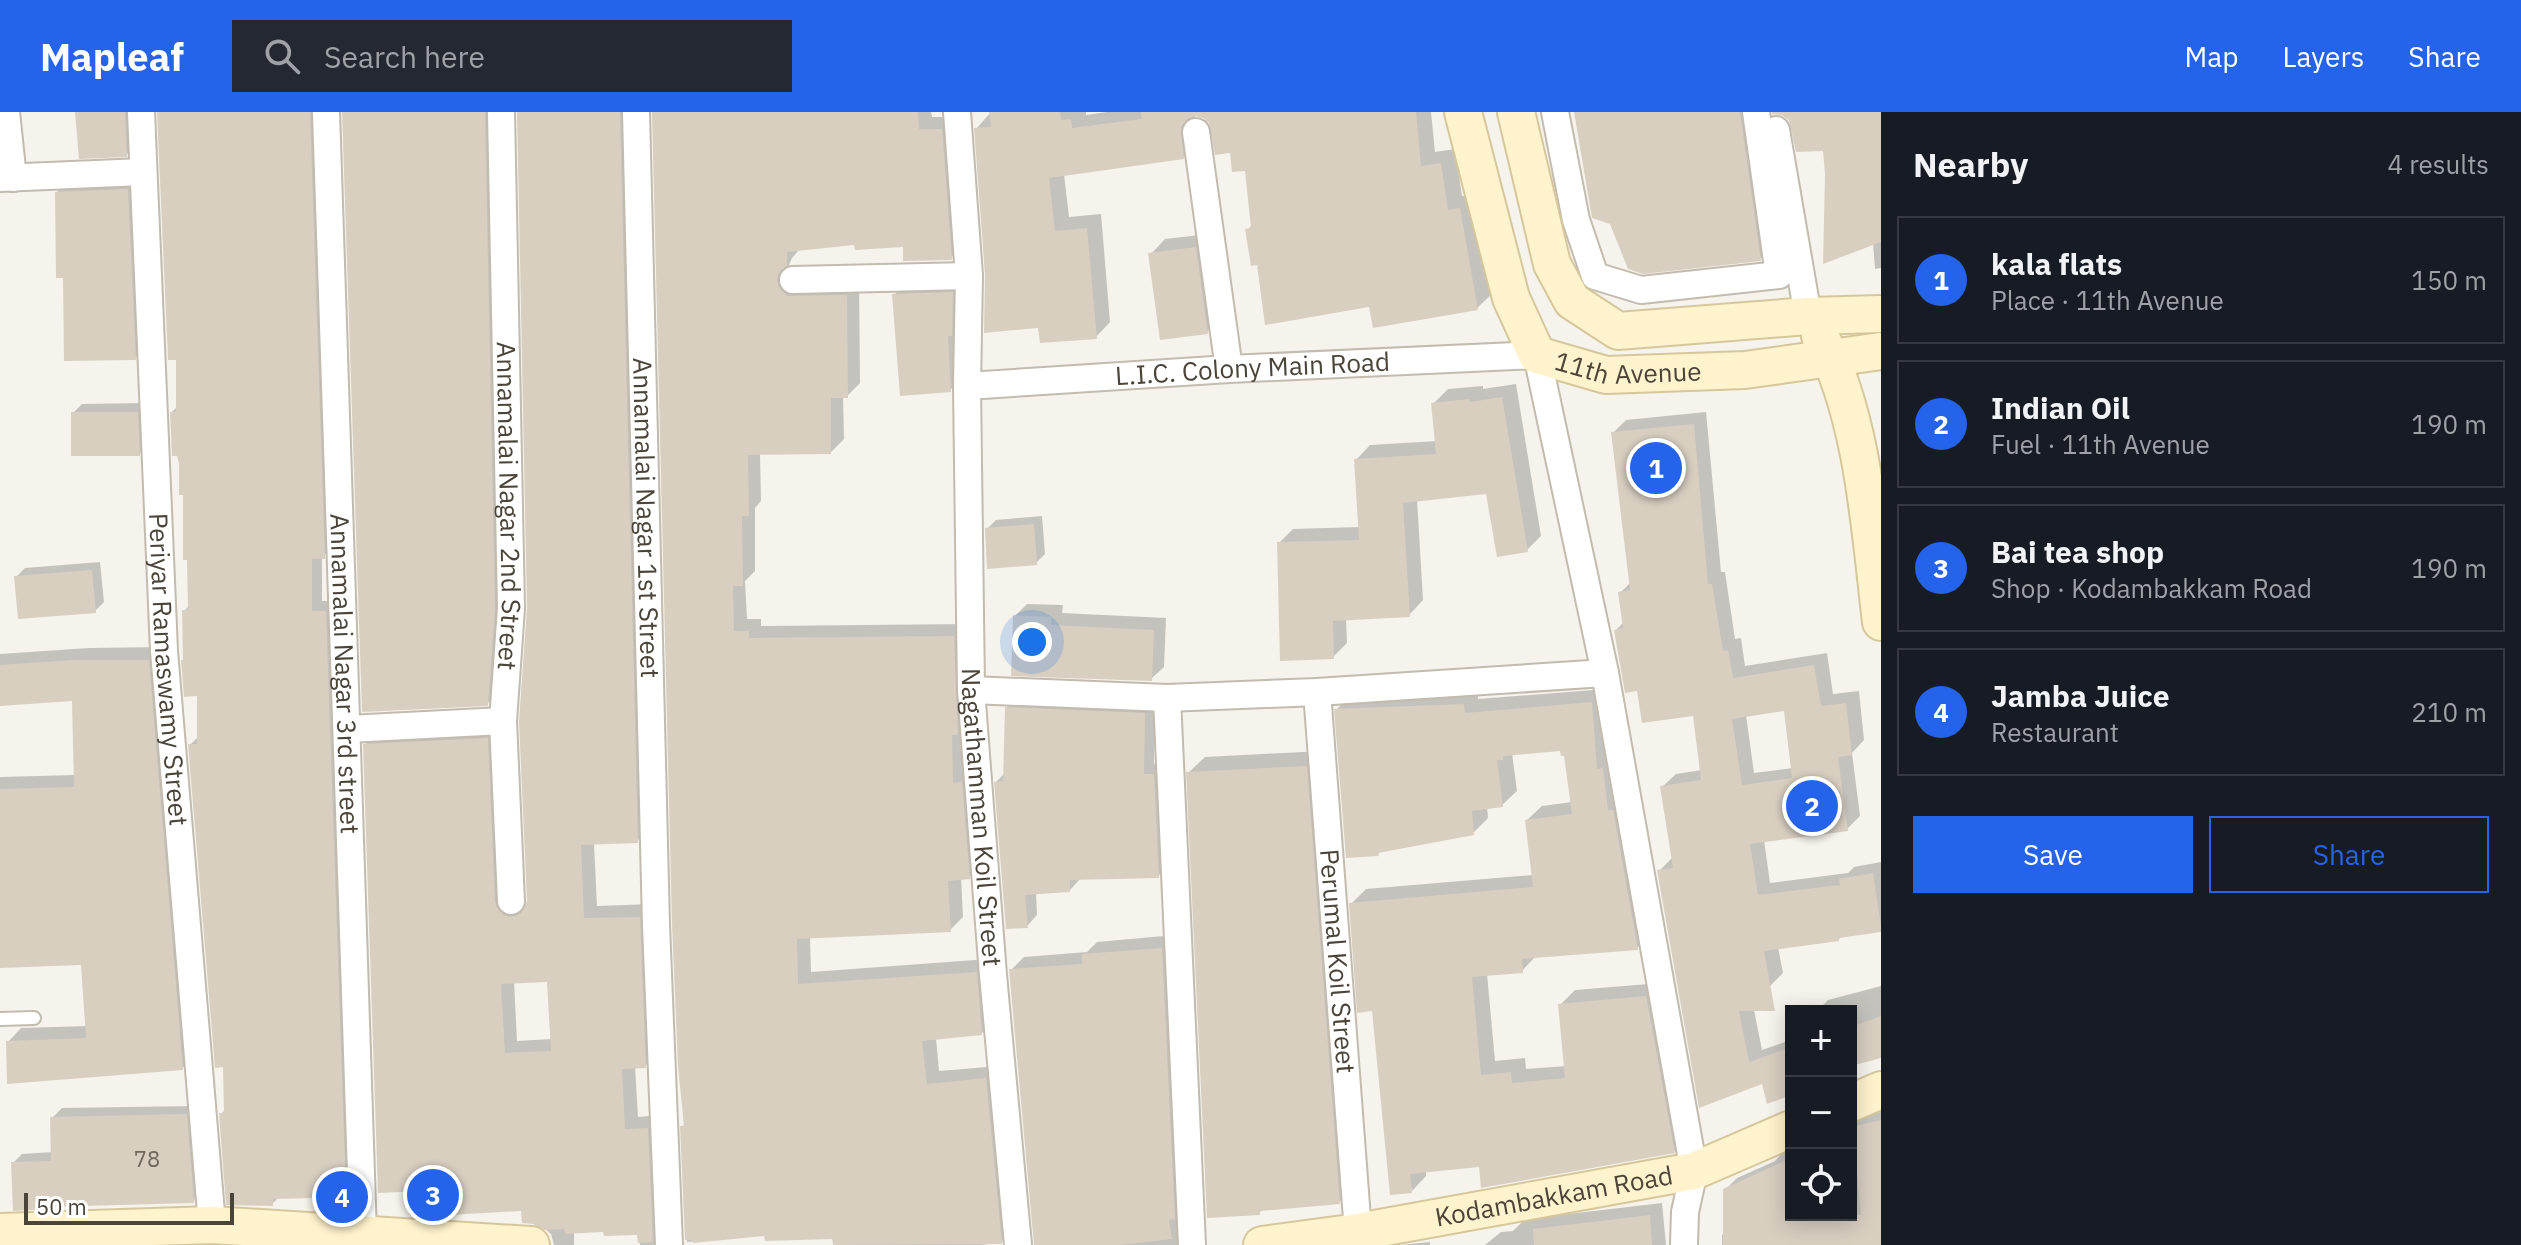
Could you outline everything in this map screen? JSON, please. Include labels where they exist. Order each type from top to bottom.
[{"type":"main road","name":"11th Avenue","points":[[1463,112],[1511,298],[1537,355],[1606,375],[1745,370],[1880,354],[1876,313],[1618,331],[1572,301],[1552,264],[1560,223],[1516,112]]},
{"type":"main road","points":[[1808,316],[1831,358],[1861,463],[1881,622]]},
{"type":"main road","points":[[1857,1100],[1881,1090]]},
{"type":"main road","name":"Kodambakkam Road","points":[[1262,1245],[1358,1232],[1694,1171],[1785,1132]]},
{"type":"main road","points":[[0,1232],[212,1225],[299,1237],[363,1235],[531,1245]]},
{"type":"street","points":[[6,112],[6,178],[143,172]]},
{"type":"street","name":"Periyar Ramaswamy Street","points":[[141,112],[164,651],[212,1225]]},
{"type":"street","name":"Annamalai Nagar 3rd street","points":[[326,112],[363,1235]]},
{"type":"street","name":"Annamalai Nagar 2nd Street","points":[[501,112],[511,608],[503,721],[511,901]]},
{"type":"street","name":"Annamalai Nagar 1st Street","points":[[636,112],[656,925],[669,1245]]},
{"type":"street","name":"Nagathamman Koil Street","points":[[957,112],[969,276],[967,386],[971,690],[1018,1245]]},
{"type":"street","points":[[1555,112],[1560,223],[1595,276],[1641,290],[1779,275],[1756,112]]},
{"type":"street","points":[[1772,112],[1808,316]]},
{"type":"street","points":[[1196,132],[1229,369]]},
{"type":"street","points":[[793,280],[969,276]]},
{"type":"street","points":[[1537,355],[1605,673],[1694,1171],[1685,1212],[1684,1245]]},
{"type":"street","name":"L.I.C. Colony Main Road","points":[[967,386],[1229,369],[1537,355]]},
{"type":"street","points":[[971,690],[1167,698],[1317,692],[1605,673]]},
{"type":"street","name":"Perumal Koil Street","points":[[1317,692],[1358,1232]]},
{"type":"street","points":[[1167,698],[1192,1245]]},
{"type":"street","points":[[348,729],[503,721]]},
{"type":"lane","points":[[0,1019],[34,1018]]},
{"type":"building","points":[[75,112],[125,112],[127,157],[79,159]]},
{"type":"building","points":[[157,112],[310,112],[325,559],[312,559],[312,611],[326,611],[346,1193],[318,1193],[318,1198],[273,1199],[273,1206],[226,1205],[219,1113],[224,1113],[223,1067],[215,1068],[188,744],[197,744],[197,696],[184,697],[181,660],[182,610],[188,610],[187,560],[183,560],[183,495],[179,495],[179,463],[177,456],[172,456],[170,412],[176,412],[176,360],[168,360]]},
{"type":"building","points":[[342,112],[485,112],[495,608],[488,706],[362,712]]},
{"type":"building","points":[[517,112],[620,112],[638,843],[581,845],[584,918],[640,917],[646,1068],[622,1069],[625,1129],[648,1128],[653,1242],[638,1243],[637,1235],[604,1236],[603,1232],[565,1234],[564,1229],[545,1230],[522,1223],[521,1211],[448,1215],[446,1190],[378,1193],[363,744],[488,738],[495,902],[503,915],[511,917],[520,914],[527,901],[519,721],[527,608]],"holes":[[[547,982],[551,1051],[505,1053],[501,984]]]},
{"type":"building","points":[[652,112],[918,112],[919,129],[942,129],[952,260],[903,261],[903,247],[855,250],[854,245],[787,252],[787,266],[779,272],[777,280],[779,288],[787,296],[847,295],[848,398],[831,398],[831,454],[748,455],[749,516],[742,516],[743,586],[733,586],[734,631],[749,631],[749,638],[954,636],[958,735],[952,735],[953,783],[962,782],[970,879],[948,881],[951,932],[797,939],[798,984],[977,972],[982,1035],[922,1041],[927,1084],[986,1078],[1002,1244],[833,1245],[832,1239],[765,1241],[764,1236],[693,1243],[692,1240],[685,1240],[680,1126],[684,1126],[678,1066],[672,924]]},
{"type":"building","points":[[989,112],[1060,112],[1061,120],[1071,119],[1072,128],[1142,119],[1141,112],[1416,112],[1421,166],[1441,163],[1448,210],[1460,208],[1478,310],[1373,328],[1369,307],[1265,325],[1257,265],[1251,266],[1245,229],[1251,228],[1245,171],[1232,172],[1230,153],[1215,155],[1209,123],[1195,116],[1187,119],[1181,127],[1184,159],[1049,178],[1055,231],[1087,228],[1097,339],[1040,343],[1038,328],[984,333],[985,275],[974,128],[991,127]]},
{"type":"building","points":[[1574,112],[1740,112],[1761,261],[1643,274],[1628,269],[1610,224],[1592,218]]},
{"type":"building","points":[[1772,112],[1881,112],[1881,242],[1823,264],[1823,151],[1796,152],[1789,120]]},
{"type":"building","points":[[128,189],[136,360],[64,361],[63,278],[56,278],[55,192]]},
{"type":"building","points":[[1196,247],[1208,334],[1160,340],[1148,253]]},
{"type":"building","points":[[953,292],[952,336],[948,336],[951,392],[900,396],[892,294]]},
{"type":"building","points":[[1502,397],[1528,552],[1497,557],[1486,494],[1403,503],[1410,617],[1333,621],[1334,659],[1280,661],[1277,542],[1359,540],[1354,459],[1436,454],[1431,403]]},
{"type":"building","points":[[71,412],[138,412],[140,456],[71,456]]},
{"type":"building","points":[[1694,424],[1708,584],[1712,584],[1723,651],[1728,650],[1733,678],[1814,665],[1821,706],[1846,703],[1852,755],[1838,757],[1848,831],[1750,844],[1758,895],[1840,885],[1839,879],[1873,873],[1881,932],[1764,951],[1775,1011],[1739,1011],[1749,1062],[1785,1049],[1785,1097],[1767,1104],[1762,1084],[1699,1108],[1657,870],[1673,868],[1660,786],[1701,780],[1693,716],[1642,723],[1637,691],[1625,693],[1614,630],[1623,628],[1618,592],[1630,590],[1611,432]],"holes":[[[1784,711],[1792,778],[1742,785],[1732,719]]]},
{"type":"building","points":[[1034,524],[1037,565],[987,569],[985,528]]},
{"type":"building","points":[[92,570],[96,613],[18,619],[14,576]]},
{"type":"building","points":[[1013,615],[1051,617],[1051,625],[1154,630],[1152,681],[1011,676]]},
{"type":"building","points":[[74,660],[149,660],[183,1070],[7,1084],[6,1041],[86,1038],[81,965],[0,968],[0,789],[74,787],[72,701],[0,706],[0,665]]},
{"type":"building","points":[[1592,702],[1597,769],[1603,768],[1608,810],[1613,810],[1638,950],[1522,959],[1523,973],[1472,977],[1481,1075],[1511,1072],[1512,1083],[1565,1078],[1558,1004],[1646,996],[1675,1153],[1481,1188],[1479,1167],[1410,1174],[1412,1193],[1390,1195],[1372,1011],[1357,1013],[1349,903],[1533,887],[1525,820],[1572,814],[1564,756],[1560,751],[1503,756],[1503,760],[1497,760],[1503,807],[1472,811],[1474,835],[1378,853],[1379,856],[1346,858],[1334,709],[1464,704],[1465,713]]},
{"type":"building","points":[[1005,707],[1145,713],[1144,774],[1154,774],[1159,878],[1070,880],[1070,892],[1025,895],[1028,928],[1006,929],[994,782],[1003,781]]},
{"type":"building","points":[[1307,766],[1340,1204],[1260,1211],[1260,1215],[1207,1218],[1186,772]]},
{"type":"building","points":[[1162,948],[1175,1219],[1169,1220],[1172,1239],[1120,1245],[1034,1245],[1009,969],[1082,964],[1082,954]]},
{"type":"building","points":[[1881,1016],[1881,1058],[1857,1064],[1857,1025]]},
{"type":"building","points":[[187,1114],[194,1203],[45,1207],[13,1211],[11,1162],[51,1161],[50,1117]]},
{"type":"building","points":[[1881,1120],[1881,1245],[1723,1245],[1723,1189],[1785,1161],[1785,1221],[1857,1221],[1857,1215],[1861,1215],[1857,1126]]},
{"type":"building","points":[[1650,1215],[1652,1245],[1534,1245],[1533,1229]]},
{"type":"place","name":"kala flats","points":[[1656,468]]},
{"type":"place","name":"Indian Oil","points":[[1812,806]]},
{"type":"place","name":"Bai tea shop","points":[[433,1195]]},
{"type":"place","name":"Jamba Juice","points":[[342,1197]]}]
